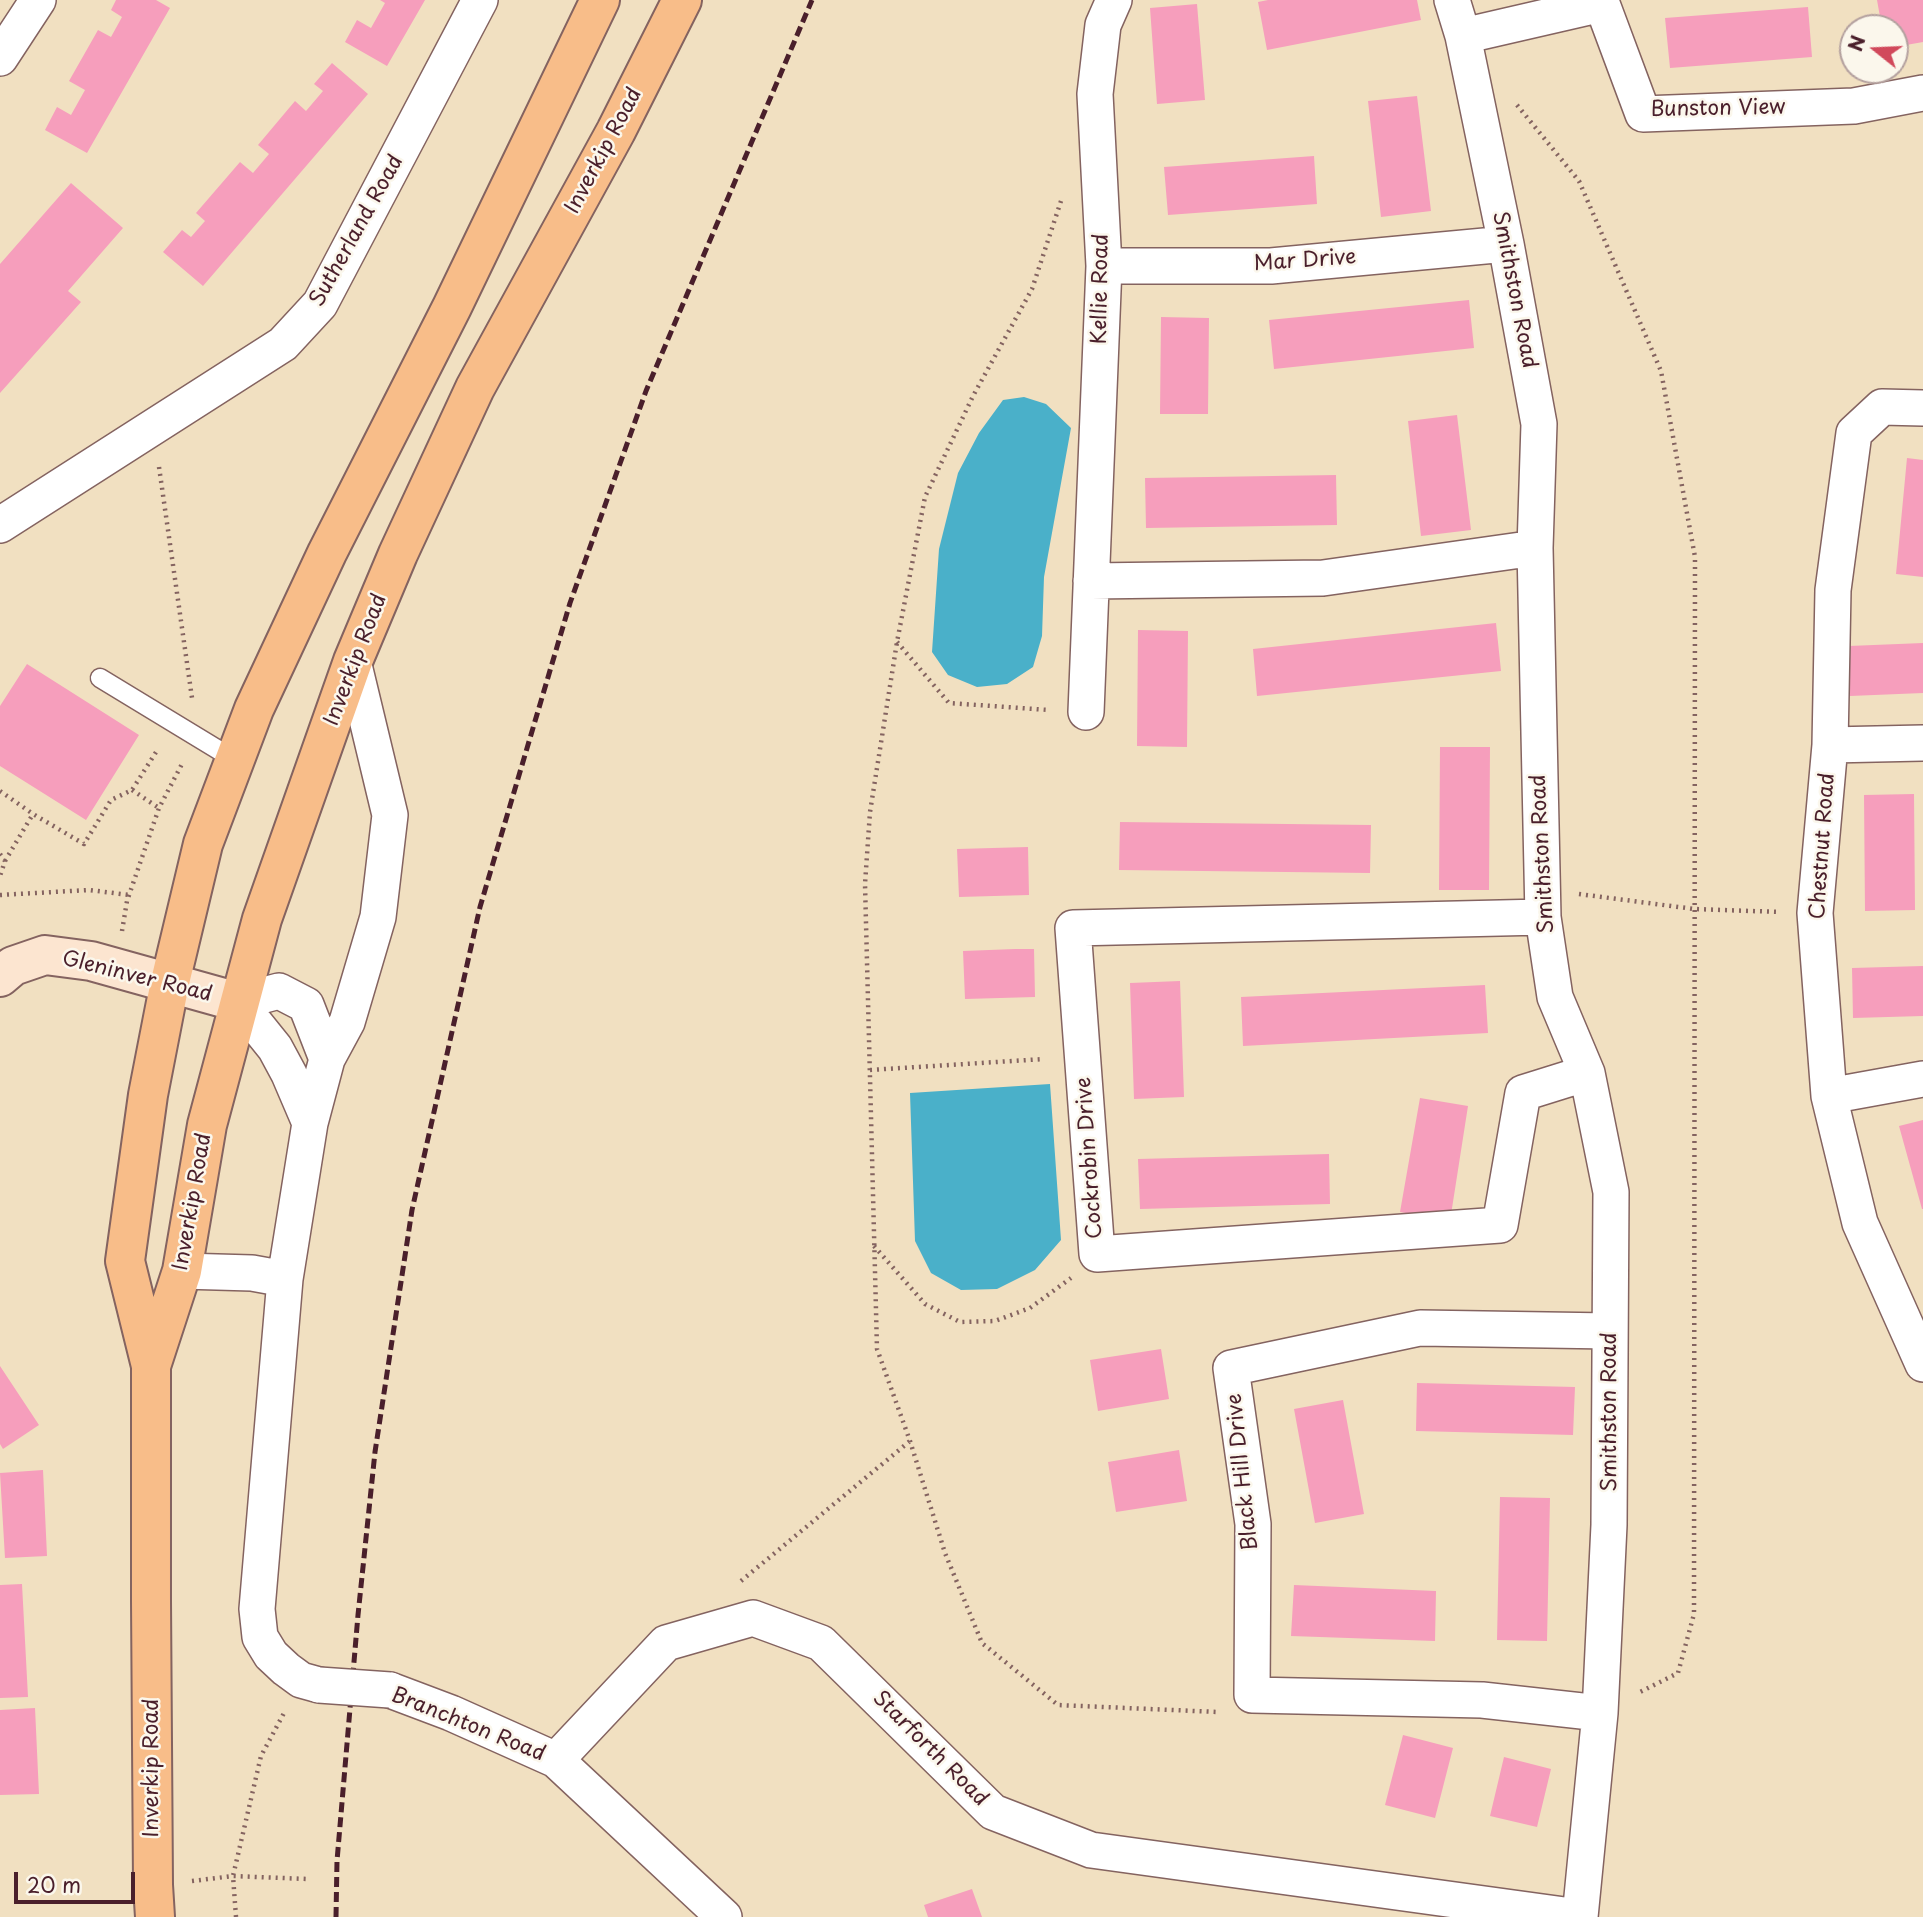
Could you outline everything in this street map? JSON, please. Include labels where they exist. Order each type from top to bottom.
[{"type":"highway","name":"Inverkip Road","points":[[154,1901],[152,1366],[125,1261],[148,1095],[170,982],[204,844],[254,709],[327,553],[452,307],[600,0]]},
{"type":"highway","name":"Inverkip Road","points":[[152,1366],[182,1270],[207,1125],[238,1002],[270,890],[353,661],[398,554],[475,388],[616,131],[682,0]]},
{"type":"street","points":[[0,58],[38,0]]},
{"type":"street","name":"Sutherland Road","points":[[0,526],[283,344],[320,304],[480,0]]},
{"type":"street","name":"Kellie Road","points":[[1086,712],[1104,266],[1095,94],[1103,25],[1114,0]]},
{"type":"street","name":"Smithston Road","points":[[1452,0],[1463,36],[1506,244],[1539,424],[1535,548],[1542,903],[1555,997],[1587,1073],[1611,1192],[1609,1525],[1600,1713],[1580,1917]]},
{"type":"street","name":"Bunston View","points":[[1463,36],[1602,4],[1643,114],[1854,106],[1923,93]]},
{"type":"street","name":"Mar Drive","points":[[1104,266],[1271,266],[1506,244]]},
{"type":"street","name":"Chestnut Road","points":[[1923,408],[1882,407],[1853,433],[1833,590],[1830,745],[1815,913],[1829,1096],[1860,1223],[1923,1364]]},
{"type":"street","points":[[1091,581],[1323,578],[1535,548]]},
{"type":"street","points":[[310,1682],[271,1655],[260,1637],[257,1609],[285,1279],[310,1123],[327,1059],[347,1022],[378,918],[390,815],[353,661]]},
{"type":"street","points":[[1830,745],[1923,743]]},
{"type":"street","name":"Cockrobin Drive","points":[[1542,903],[1073,928],[1097,1254],[1500,1225],[1523,1093],[1587,1073]]},
{"type":"street","name":"Gleninver Road","points":[[0,977],[13,966],[45,955],[91,961],[238,1002]]},
{"type":"street","points":[[310,1123],[275,1048],[238,1002],[278,990],[306,1004],[327,1059]]},
{"type":"street","points":[[1829,1096],[1923,1079]]},
{"type":"street","points":[[182,1270],[252,1273],[285,1279]]},
{"type":"street","name":"Black Hill Drive","points":[[1252,1695],[1253,1524],[1231,1368],[1420,1328],[1610,1331]]},
{"type":"street","name":"Starforth Road","points":[[556,1760],[666,1643],[753,1618],[821,1643],[993,1812],[1091,1850],[1580,1917]]},
{"type":"street","name":"Branchton Road","points":[[310,1682],[390,1690],[451,1713],[556,1760],[721,1916]]},
{"type":"street","points":[[1252,1695],[1482,1700],[1600,1713]]},
{"type":"lane","points":[[100,678],[235,760]]},
{"type":"path","points":[[1513,98],[1578,181],[1661,370],[1696,557],[1694,1614],[1678,1673],[1600,1713]]},
{"type":"path","points":[[1062,198],[1032,289],[973,396],[925,496],[897,642],[870,812],[865,884],[877,1349],[910,1441],[945,1553],[982,1643],[1058,1705],[1226,1712],[1252,1695]]},
{"type":"path","points":[[153,428],[187,666]]},
{"type":"path","points":[[897,642],[949,703],[1086,712]]},
{"type":"path","points":[[115,967],[129,895],[159,808],[197,737]]},
{"type":"path","points":[[0,791],[83,844],[111,800],[132,790],[159,748]]},
{"type":"path","points":[[132,790],[159,808]]},
{"type":"path","points":[[0,876],[5,861],[33,814]]},
{"type":"path","points":[[0,853],[5,861]]},
{"type":"path","points":[[0,895],[89,890],[129,895]]},
{"type":"path","points":[[1542,903],[1815,913]]},
{"type":"path","points":[[870,1070],[1082,1056]]},
{"type":"path","points":[[874,1246],[925,1304],[960,1322],[995,1321],[1030,1308],[1069,1280],[1097,1254]]},
{"type":"path","points":[[740,1581],[910,1441]]},
{"type":"path","points":[[236,1917],[233,1876],[261,1756],[310,1682]]},
{"type":"path","points":[[154,1901],[233,1876],[307,1879]]},
{"type":"water","points":[[1024,397],[1046,404],[1071,428],[1044,577],[1042,636],[1033,667],[1007,684],[977,687],[948,675],[932,652],[939,549],[958,473],[979,433],[1003,400]]},
{"type":"water","points":[[1050,1084],[1061,1240],[1035,1270],[997,1289],[961,1290],[931,1273],[915,1241],[910,1093]]},
{"type":"building","points":[[116,0],[156,0],[170,8],[87,153],[45,130],[57,107],[71,115],[85,90],[69,81],[98,30],[111,37],[122,17],[111,10]]},
{"type":"building","points":[[380,0],[425,0],[387,66],[345,42],[357,20],[371,28],[385,3]]},
{"type":"building","points":[[1417,0],[1421,20],[1267,50],[1258,2]]},
{"type":"building","points":[[1877,0],[1923,0],[1923,42],[1909,44],[1909,14],[1880,14]]},
{"type":"building","points":[[1197,4],[1205,100],[1157,104],[1150,8]]},
{"type":"building","points":[[1808,7],[1812,57],[1670,68],[1665,18]]},
{"type":"building","points":[[332,63],[368,94],[203,286],[163,252],[182,230],[191,237],[205,221],[196,213],[240,162],[253,173],[269,154],[258,145],[295,101],[306,111],[323,91],[314,84]]},
{"type":"building","points":[[1417,96],[1431,211],[1381,217],[1368,101]]},
{"type":"building","points":[[1314,156],[1317,204],[1168,215],[1164,167]]},
{"type":"building","points":[[71,183],[123,228],[68,291],[81,302],[0,393],[0,264]]},
{"type":"building","points":[[1469,300],[1474,348],[1274,369],[1269,320]]},
{"type":"building","points":[[1161,317],[1209,318],[1208,414],[1160,414]]},
{"type":"building","points":[[1457,415],[1471,530],[1421,536],[1408,421]]},
{"type":"building","points":[[1907,458],[1923,460],[1923,577],[1896,574]]},
{"type":"building","points":[[1336,475],[1337,525],[1146,528],[1145,478]]},
{"type":"building","points":[[1496,623],[1501,671],[1257,696],[1253,649]]},
{"type":"building","points":[[1138,630],[1188,631],[1187,747],[1137,746]]},
{"type":"building","points":[[1923,643],[1923,693],[1850,696],[1849,646]]},
{"type":"building","points":[[27,664],[139,735],[86,820],[0,766],[0,706]]},
{"type":"building","points":[[1440,747],[1490,747],[1489,890],[1439,890]]},
{"type":"building","points":[[1914,794],[1915,910],[1865,911],[1864,795]]},
{"type":"building","points":[[1120,822],[1371,825],[1370,873],[1119,870]]},
{"type":"building","points":[[1028,847],[1029,895],[959,897],[957,849]]},
{"type":"building","points":[[1034,949],[1035,997],[965,999],[963,951]]},
{"type":"building","points":[[1923,966],[1923,1016],[1853,1018],[1852,968]]},
{"type":"building","points":[[1180,981],[1184,1097],[1134,1099],[1130,983]]},
{"type":"building","points":[[1485,985],[1488,1033],[1243,1046],[1241,997]]},
{"type":"building","points":[[1420,1098],[1468,1106],[1450,1221],[1400,1212]]},
{"type":"building","points":[[1923,1120],[1923,1209],[1922,1209],[1899,1126]]},
{"type":"building","points":[[1329,1154],[1330,1204],[1140,1209],[1138,1159]]},
{"type":"building","points":[[1161,1349],[1169,1399],[1098,1411],[1090,1360]]},
{"type":"building","points":[[0,1366],[39,1425],[3,1449],[0,1444]]},
{"type":"building","points":[[1417,1383],[1575,1387],[1573,1435],[1416,1431]]},
{"type":"building","points":[[1343,1400],[1364,1514],[1315,1523],[1294,1409]]},
{"type":"building","points":[[1179,1450],[1187,1501],[1116,1512],[1108,1462]]},
{"type":"building","points":[[43,1470],[47,1556],[5,1558],[0,1473]]},
{"type":"building","points":[[1500,1497],[1550,1498],[1547,1641],[1497,1640]]},
{"type":"building","points":[[22,1584],[28,1697],[0,1698],[0,1585]]},
{"type":"building","points":[[1294,1585],[1436,1591],[1435,1641],[1291,1636]]},
{"type":"building","points":[[35,1708],[39,1794],[0,1795],[0,1710]]},
{"type":"building","points":[[1403,1735],[1453,1748],[1435,1818],[1385,1805]]},
{"type":"building","points":[[1504,1757],[1551,1769],[1537,1827],[1490,1816]]},
{"type":"building","points":[[972,1889],[982,1917],[928,1917],[924,1905]]},
{"type":"railway","points":[[336,1917],[337,1861],[375,1452],[412,1210],[480,907],[570,603],[646,391],[812,0]]}]
